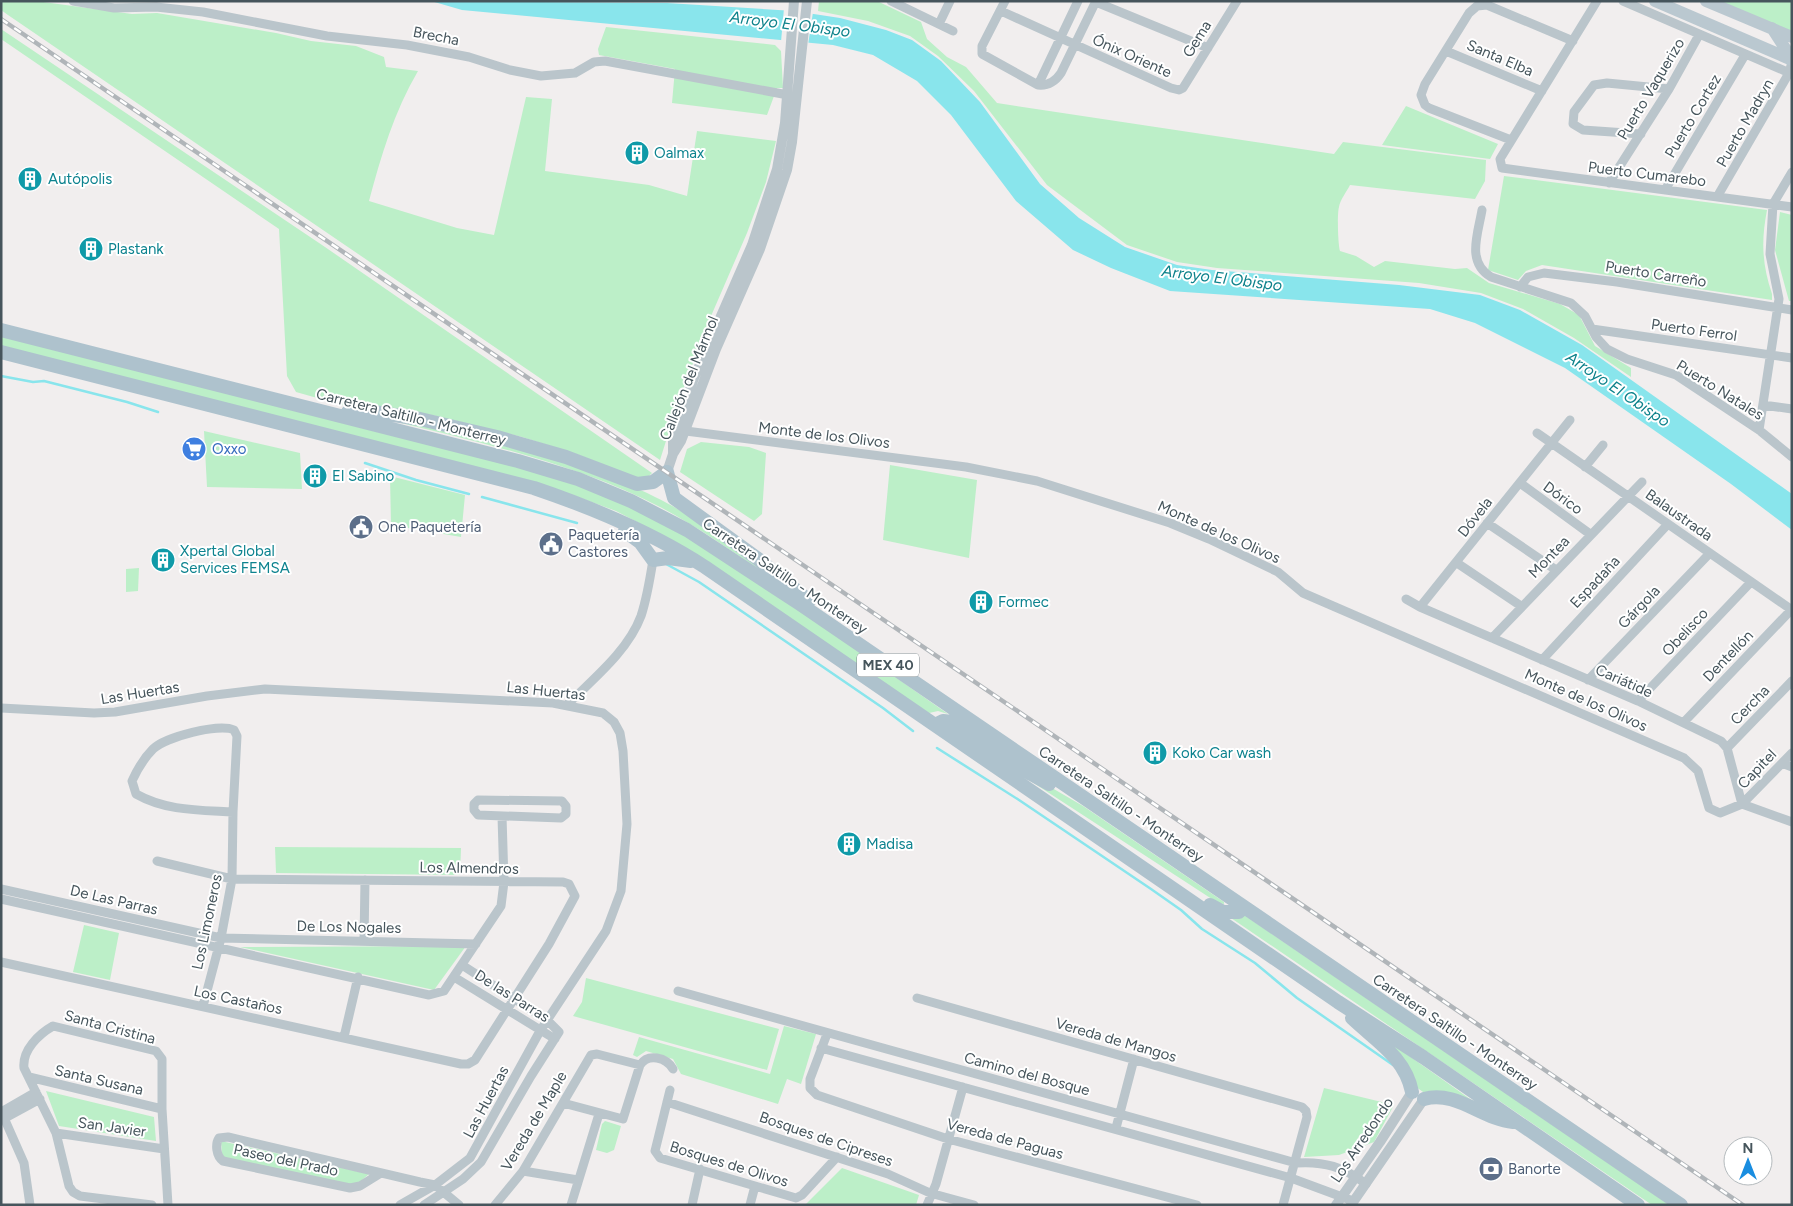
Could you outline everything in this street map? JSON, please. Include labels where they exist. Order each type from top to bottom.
[{"type":"main road","points":[[1654,1],[1755,44],[1790,56]]},
{"type":"main road","points":[[1706,1],[1792,37]]},
{"type":"main road","points":[[1755,44],[1763,44],[1770,39],[1768,27]]},
{"type":"main road","points":[[1768,27],[1790,56]]},
{"type":"main road","name":"Carretera Saltillo - Monterrey","points":[[1,330],[518,461],[605,490],[687,530],[1681,1205]]},
{"type":"main road","name":"MEX 40","points":[[1,352],[534,488],[587,507],[647,534],[705,566],[1338,1002],[1638,1205]]},
{"type":"main road","points":[[331,413],[374,412],[420,419],[566,457],[637,484],[653,482],[667,472],[674,498],[758,559],[817,609],[828,625]]},
{"type":"main road","points":[[587,507],[635,537],[645,547],[653,560],[678,559],[705,566]]},
{"type":"main road","points":[[935,724],[943,721],[953,722],[1031,774],[1105,814]]},
{"type":"main road","points":[[1119,851],[1153,867],[1214,908],[1231,913],[1239,912],[1243,907]]},
{"type":"main road","points":[[1338,1002],[1350,1016],[1396,1057],[1418,1096],[1449,1098],[1497,1119],[1519,1123]]},
{"type":"street","name":"Brecha","points":[[73,1],[114,8],[156,7],[196,12],[327,36],[407,45],[469,56],[524,74],[541,76],[575,73],[594,62],[606,61],[788,95]]},
{"type":"street","name":"Callejón del Mármol","points":[[667,472],[681,430],[716,349],[744,275],[777,170],[783,142],[788,95],[794,1]]},
{"type":"street","name":"Callejón del Mármol","points":[[744,275],[769,226],[787,170],[807,1]]},
{"type":"street","points":[[939,24],[950,1]]},
{"type":"street","points":[[1005,1],[982,46],[982,54],[1038,85],[1046,85],[1058,78],[1096,2],[1208,48]]},
{"type":"street","points":[[1038,85],[1078,1]]},
{"type":"street","points":[[1573,41],[1487,5],[1477,6],[1469,13],[1446,50],[1423,89],[1422,99],[1430,108],[1511,140],[1542,92],[1573,41],[1597,1]]},
{"type":"street","points":[[1623,1],[1791,74]]},
{"type":"street","points":[[894,2],[953,31]]},
{"type":"street","name":"Gema","points":[[1179,90],[1208,48],[1233,2]]},
{"type":"street","name":"Ónix Oriente","points":[[1000,11],[1179,90]]},
{"type":"street","name":"Puerto Vaquerizo","points":[[1609,183],[1669,89],[1699,35]]},
{"type":"street","name":"Santa Elba","points":[[1446,50],[1542,92]]},
{"type":"street","name":"Puerto Cortez","points":[[1665,190],[1745,55]]},
{"type":"street","name":"Puerto Madryn","points":[[1717,197],[1791,74],[1790,56]]},
{"type":"street","points":[[1641,134],[1583,130],[1573,124],[1572,116],[1588,91],[1600,83],[1669,89]]},
{"type":"street","name":"Puerto Cumarebo","points":[[1511,140],[1500,159],[1500,165],[1505,169],[1792,207]]},
{"type":"street","points":[[1758,430],[1778,308],[1778,286],[1770,254],[1773,204],[1792,172]]},
{"type":"street","name":"Puerto Natales","points":[[1482,210],[1475,247],[1478,265],[1482,272],[1491,277],[1571,303],[1586,316],[1600,343],[1606,349],[1627,359],[1676,375],[1758,430],[1792,457]]},
{"type":"street","name":"Puerto Carreño","points":[[1520,287],[1528,277],[1544,273],[1646,286],[1792,310]]},
{"type":"street","name":"Puerto Ferrol","points":[[1592,329],[1792,358]]},
{"type":"street","points":[[1763,405],[1792,409]]},
{"type":"street","name":"Dóvela","points":[[1420,607],[1570,420]]},
{"type":"street","name":"Monte de los Olivos","points":[[681,430],[1000,472],[1067,490],[1170,523],[1278,572],[1304,593],[1684,758],[1698,771],[1709,808],[1713,812],[1720,813],[1742,804]]},
{"type":"street","name":"Balaustrada","points":[[1537,434],[1792,609]]},
{"type":"street","points":[[1586,467],[1603,445]]},
{"type":"street","name":"Montea","points":[[1492,638],[1642,482]]},
{"type":"street","name":"Dórico","points":[[1520,483],[1590,534]]},
{"type":"street","points":[[1487,523],[1556,570]]},
{"type":"street","name":"Espadaña","points":[[1542,660],[1668,524]]},
{"type":"street","name":"Gárgola","points":[[1588,680],[1710,553]]},
{"type":"street","points":[[567,705],[624,645],[632,633],[640,618],[653,560]]},
{"type":"street","points":[[1457,563],[1521,606]]},
{"type":"street","name":"Obelisco","points":[[1638,701],[1751,582]]},
{"type":"street","name":"Cariátide","points":[[1406,599],[1420,607],[1684,722],[1721,741],[1727,748]]},
{"type":"street","name":"Dentellón","points":[[1684,722],[1792,609]]},
{"type":"street","name":"Cercha","points":[[1727,748],[1792,681]]},
{"type":"street","name":"Las Huertas","points":[[1,708],[94,713],[115,712],[207,696],[265,689],[567,705],[603,713],[614,722],[620,733],[626,795],[625,857],[620,890],[606,931],[540,1031],[477,1149],[456,1171],[400,1205]]},
{"type":"street","name":"Los Limoneros","points":[[203,1006],[220,942],[232,879],[233,812],[238,743],[234,730],[222,726],[162,742],[153,749],[132,781],[136,794],[149,801],[173,808],[233,812]]},
{"type":"street","points":[[1727,748],[1742,804],[1792,822]]},
{"type":"street","name":"Capitel","points":[[1742,804],[1792,753]]},
{"type":"street","points":[[1782,763],[1792,767]]},
{"type":"street","points":[[478,800],[513,800],[562,802],[566,806],[566,814],[561,818],[502,816],[478,815],[474,810],[474,804],[478,800]]},
{"type":"street","points":[[220,942],[430,995],[438,995],[444,991],[501,906],[504,882],[502,816]]},
{"type":"street","name":"Los Almendros","points":[[157,860],[232,879],[563,882],[569,884],[575,896],[549,944],[474,1060],[468,1064]]},
{"type":"street","points":[[364,941],[365,880]]},
{"type":"street","name":"De Las Parras","points":[[1,889],[220,942]]},
{"type":"street","name":"De Las Parras","points":[[1,899],[220,942]]},
{"type":"street","name":"De Los Nogales","points":[[220,942],[364,941],[476,944]]},
{"type":"street","name":"Los Castaños","points":[[1,962],[468,1064]]},
{"type":"street","name":"De las Parras","points":[[462,965],[558,1029]]},
{"type":"street","name":"De las Parras","points":[[454,976],[555,1039]]},
{"type":"street","points":[[344,1037],[358,977]]},
{"type":"street","name":"Camino del Bosque","points":[[678,991],[1296,1163],[1332,1164],[1366,1184]]},
{"type":"street","name":"Vereda de Mangos","points":[[917,998],[1302,1108],[1306,1111],[1296,1163]]},
{"type":"street","name":"Santa Cristina","points":[[29,1078],[24,1068],[25,1054],[42,1034],[53,1026],[156,1051],[160,1054],[162,1059],[162,1109]]},
{"type":"street","name":"Las Huertas","points":[[424,1205],[444,1192],[481,1162],[531,1076],[559,1034],[558,1029]]},
{"type":"street","points":[[821,1048],[827,1034]]},
{"type":"street","name":"Camino del Bosque","points":[[821,1048],[1116,1128],[1291,1178],[1339,1201],[1352,1203]]},
{"type":"street","name":"Vereda de Paguas","points":[[821,1048],[810,1079],[810,1088],[817,1095],[948,1139],[1197,1205]]},
{"type":"street","name":"Vereda de Maple","points":[[495,1205],[523,1171],[591,1055],[597,1054],[640,1065]]},
{"type":"street","points":[[563,1103],[620,1120],[626,1116],[640,1065],[644,1059],[650,1057],[666,1061],[673,1069]]},
{"type":"street","points":[[1116,1128],[1134,1059]]},
{"type":"street","points":[[29,1078],[56,1133],[69,1186],[73,1192],[80,1196],[152,1205]]},
{"type":"street","name":"Santa Susana","points":[[29,1078],[162,1109]]},
{"type":"street","points":[[927,1205],[930,1193],[936,1184],[963,1087]]},
{"type":"street","points":[[667,1102],[670,1090]]},
{"type":"street","points":[[30,1205],[24,1162],[3,1114],[38,1096]]},
{"type":"street","name":"Los Arredondo","points":[[1339,1201],[1418,1096]]},
{"type":"street","name":"Los Arredondo","points":[[1352,1203],[1366,1184],[1418,1096]]},
{"type":"street","name":"Bosques de Olivos","points":[[667,1102],[655,1151],[660,1158],[796,1198],[802,1195],[837,1157]]},
{"type":"street","name":"Bosques de Cipreses","points":[[667,1102],[888,1174],[930,1193],[974,1205]]},
{"type":"street","points":[[162,1109],[168,1205]]},
{"type":"street","points":[[571,1205],[599,1114]]},
{"type":"street","name":"San Javier","points":[[56,1133],[164,1149]]},
{"type":"street","name":"Paseo del Prado","points":[[381,1173],[360,1186],[350,1188],[223,1161],[218,1156],[217,1144],[220,1138],[228,1137],[435,1185],[459,1205]]},
{"type":"street","points":[[1283,1205],[1296,1163]]},
{"type":"street","points":[[692,1205],[700,1169]]},
{"type":"street","points":[[523,1171],[578,1180]]},
{"type":"street","points":[[750,1205],[755,1186]]},
{"type":"green space","points":[[1,1],[36,1],[132,14],[157,13],[276,33],[311,41],[356,46],[384,57],[386,67],[418,71],[402,102],[389,134],[369,201],[457,228],[494,235],[526,97],[552,99],[545,171],[649,185],[687,196],[697,131],[776,141],[766,182],[747,233],[708,323],[678,403],[660,460],[8,15],[1,10]]},
{"type":"green space","points":[[819,1],[877,1],[921,22],[927,39],[947,57],[966,67],[997,103],[1334,154],[1343,142],[1486,160],[1485,181],[1475,199],[1350,185],[1338,211],[1340,251],[1356,256],[1374,267],[1385,261],[1455,269],[1467,268],[1489,283],[1560,304],[1579,315],[1595,346],[1631,368],[1631,377],[1574,338],[1523,309],[1481,293],[1419,283],[1217,268],[1177,262],[1127,245],[1047,185],[974,91],[938,56],[910,36],[868,21],[818,11]]},
{"type":"green space","points":[[1717,1],[1792,2],[1792,33]]},
{"type":"green space","points":[[606,27],[775,45],[781,51],[783,88],[777,88],[767,115],[672,103],[675,69],[599,55],[598,49]]},
{"type":"green space","points":[[1,29],[325,247],[652,473],[647,478],[639,479],[579,455],[522,437],[432,415],[342,405],[296,392],[287,376],[279,229],[1,39]]},
{"type":"green space","points":[[1406,106],[1498,144],[1490,159],[1382,145]]},
{"type":"green space","points":[[1504,176],[1767,210],[1764,232],[1764,262],[1772,300],[1542,265],[1526,271],[1518,280],[1488,270]]},
{"type":"green space","points":[[1780,212],[1792,215],[1792,301],[1789,301],[1775,250]]},
{"type":"green space","points":[[1,336],[512,465],[616,500],[675,528],[745,572],[948,714],[938,711],[929,713],[639,523],[616,511],[567,493],[1,348]]},
{"type":"green space","points":[[377,417],[452,432],[556,460],[618,480],[669,504],[700,523],[746,556],[771,577],[662,508],[594,478],[522,454]]},
{"type":"green space","points":[[204,431],[300,453],[302,489],[207,487]]},
{"type":"green space","points":[[701,442],[749,447],[766,453],[762,514],[754,521],[680,472],[687,449]]},
{"type":"green space","points":[[890,465],[977,480],[969,558],[883,540]]},
{"type":"green space","points":[[390,476],[465,495],[461,537],[391,525]]},
{"type":"green space","points":[[139,568],[138,591],[126,592],[126,569]]},
{"type":"green space","points":[[946,726],[1083,806],[1224,902],[1224,904],[1218,903]]},
{"type":"green space","points":[[275,847],[461,848],[460,875],[276,873]]},
{"type":"green space","points":[[1244,915],[1669,1205],[1652,1205],[1231,918],[1236,919]]},
{"type":"green space","points":[[84,925],[119,933],[110,980],[73,972]]},
{"type":"green space","points":[[466,946],[434,990],[240,947]]},
{"type":"green space","points":[[586,978],[779,1029],[767,1070],[573,1016],[582,1002]]},
{"type":"green space","points":[[1364,1024],[1487,1111],[1426,1094],[1416,1087]]},
{"type":"green space","points":[[784,1026],[816,1034],[801,1084],[787,1079],[778,1104],[681,1074],[673,1059],[646,1051],[637,1057],[633,1055],[639,1037],[770,1074]]},
{"type":"green space","points":[[1324,1088],[1394,1105],[1374,1142],[1339,1155],[1304,1157]]},
{"type":"green space","points":[[46,1091],[154,1117],[156,1141],[59,1126]]},
{"type":"green space","points":[[605,1121],[621,1126],[614,1150],[607,1153],[596,1150],[602,1124]]},
{"type":"green space","points":[[221,1141],[369,1174],[355,1186],[222,1157]]},
{"type":"green space","points":[[842,1168],[919,1195],[916,1205],[805,1205]]},
{"type":"water","name":"Arroyo El Obispo","points":[[431,1],[667,3],[794,11],[840,18],[886,30],[912,40],[941,61],[980,102],[1040,184],[1079,218],[1125,247],[1177,265],[1212,270],[1399,285],[1480,295],[1520,310],[1582,345],[1792,494],[1792,530],[1731,484],[1565,368],[1475,323],[1430,309],[1170,291],[1111,268],[1073,250],[1016,201],[951,115],[917,81],[873,55],[833,45],[462,10]]},
{"type":"pier","points":[[784,8],[813,12],[808,45],[781,42]]},
{"type":"waterway","points":[[1,376],[33,382],[44,381],[127,402],[158,412]]},
{"type":"waterway","points":[[365,463],[416,480],[469,494]]},
{"type":"waterway","points":[[482,497],[577,523]]},
{"type":"waterway","points":[[666,564],[699,582],[883,708],[913,731]]},
{"type":"waterway","points":[[937,748],[1019,800],[1151,889],[1181,910],[1202,929],[1255,963],[1297,998],[1393,1065]]},
{"type":"railway","points":[[1,19],[1743,1205]]},
{"type":"place","name":"Oalmax","points":[[637,153]]},
{"type":"place","name":"Autópolis","points":[[30,179]]},
{"type":"place","name":"Plastank","points":[[91,249]]},
{"type":"place","name":"Oxxo","points":[[194,449]]},
{"type":"place","name":"El Sabino","points":[[315,476]]},
{"type":"place","name":"One Paquetería","points":[[361,527]]},
{"type":"place","name":"Paquetería Castores","points":[[551,544]]},
{"type":"place","name":"Xpertal Global Services FEMSA","points":[[163,560]]},
{"type":"place","name":"Formec","points":[[981,602]]},
{"type":"place","name":"Koko Car wash","points":[[1155,753]]},
{"type":"place","name":"Madisa","points":[[849,844]]},
{"type":"place","name":"Banorte","points":[[1491,1169]]}]
